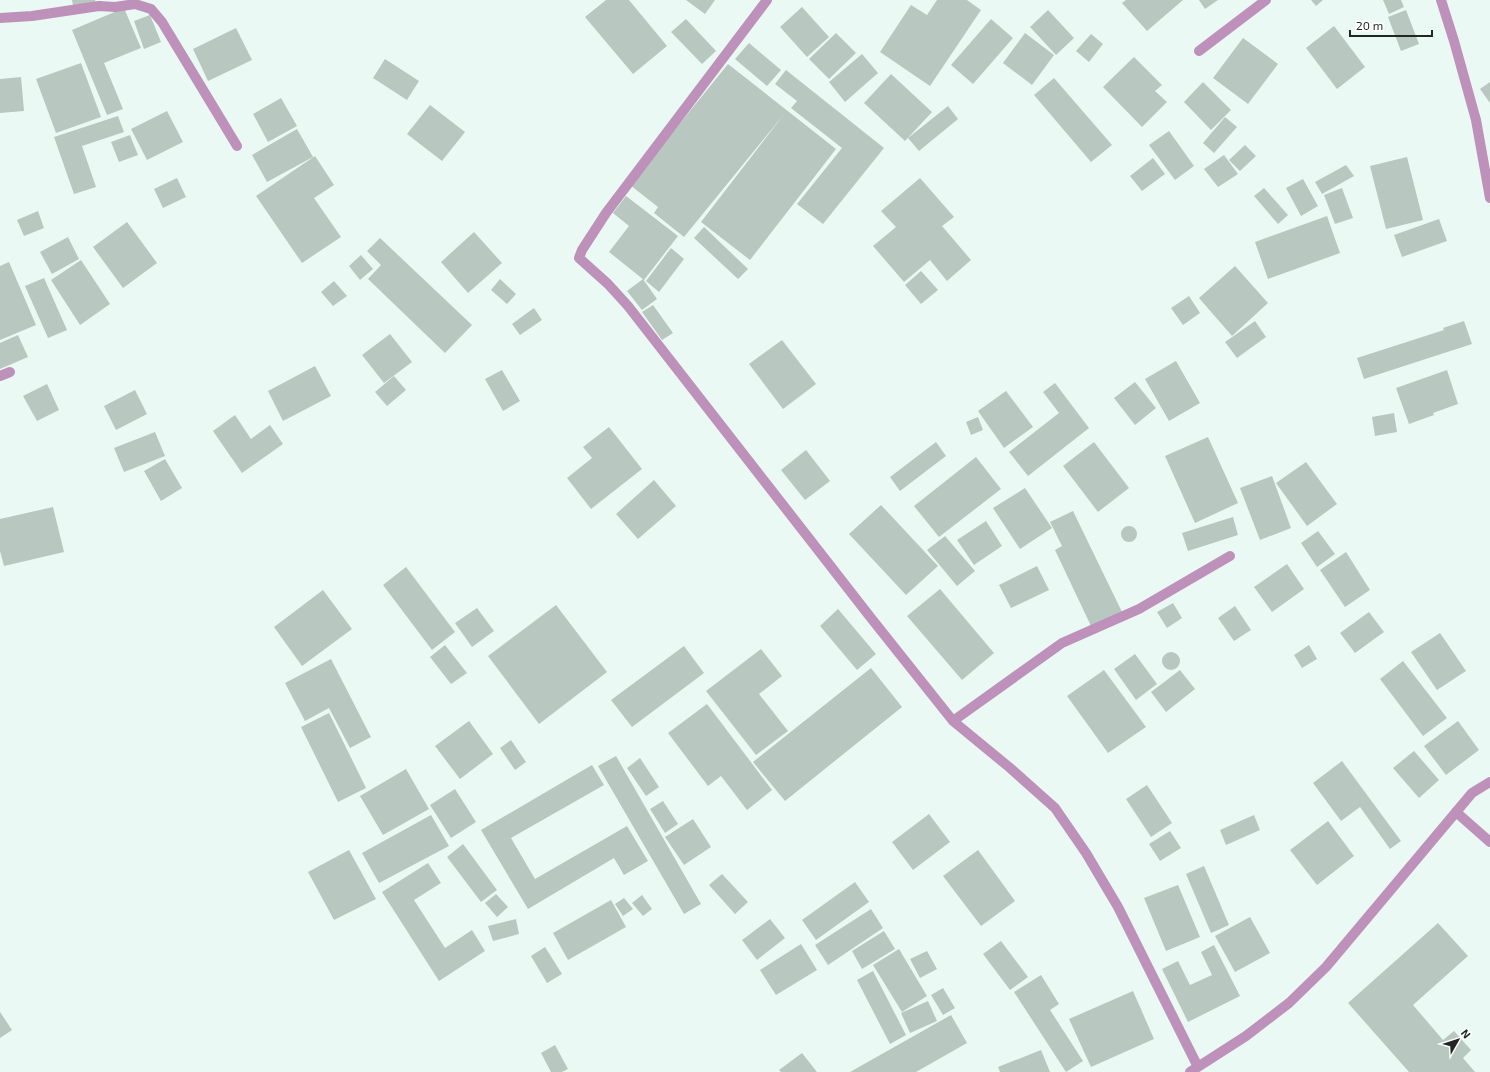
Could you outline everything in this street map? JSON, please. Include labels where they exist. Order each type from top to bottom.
[{"type":"street","points":[[767,0],[606,213],[582,250],[579,258],[608,284],[628,306],[861,605],[953,720],[1009,766],[1055,808],[1086,853],[1118,907],[1194,1069],[1246,1036],[1289,1003],[1326,968],[1472,793],[1490,782]]},
{"type":"street","points":[[1199,51],[1266,0]]},
{"type":"street","points":[[1441,0],[1476,120],[1490,198]]},
{"type":"street","points":[[0,18],[32,16],[98,6],[115,7],[135,4],[151,8],[162,22],[237,146]]},
{"type":"street","points":[[953,720],[1062,643],[1139,609],[1230,556]]},
{"type":"street","points":[[1456,812],[1490,842]]},
{"type":"building","points":[[72,0],[95,0],[97,7],[74,11]]},
{"type":"building","points":[[606,0],[629,0],[667,46],[633,74],[585,17]]},
{"type":"building","points":[[686,0],[715,0],[705,14]]},
{"type":"building","points":[[937,0],[967,0],[981,10],[930,86],[880,52],[911,5],[927,15]]},
{"type":"building","points":[[1126,0],[1183,0],[1147,31],[1122,3]]},
{"type":"building","points":[[1199,0],[1218,0],[1205,9]]},
{"type":"building","points":[[1311,0],[1323,0],[1316,6]]},
{"type":"building","points":[[1383,0],[1401,0],[1404,7],[1389,14]]},
{"type":"building","points":[[802,7],[829,37],[807,57],[780,27]]},
{"type":"building","points":[[124,8],[141,48],[104,63],[123,109],[107,115],[72,30]]},
{"type":"building","points":[[1048,10],[1074,38],[1056,55],[1030,27]]},
{"type":"building","points":[[1406,10],[1419,44],[1401,51],[1388,17]]},
{"type":"building","points":[[150,15],[161,42],[144,49],[134,21]]},
{"type":"building","points":[[686,19],[716,51],[702,64],[671,32]]},
{"type":"building","points":[[991,19],[1013,38],[973,84],[951,65]]},
{"type":"building","points":[[1334,26],[1365,67],[1337,89],[1306,48]]},
{"type":"building","points":[[236,28],[252,60],[208,81],[193,49]]},
{"type":"building","points":[[836,33],[856,53],[829,79],[809,59]]},
{"type":"building","points":[[1025,33],[1054,55],[1032,85],[1003,63]]},
{"type":"building","points":[[1091,34],[1103,44],[1089,62],[1076,51]]},
{"type":"building","points":[[1243,38],[1278,64],[1248,104],[1213,78]]},
{"type":"building","points":[[749,43],[781,70],[767,86],[735,59]]},
{"type":"building","points":[[862,54],[878,73],[845,102],[829,82]]},
{"type":"building","points":[[1134,57],[1162,85],[1155,91],[1167,102],[1142,127],[1103,87]]},
{"type":"building","points":[[385,59],[419,81],[407,100],[373,78]]},
{"type":"building","points":[[81,63],[101,117],[56,133],[36,79]]},
{"type":"building","points":[[728,64],[836,149],[750,260],[701,222],[785,113],[684,237],[654,213],[658,207],[630,185]]},
{"type":"building","points":[[786,70],[884,148],[823,224],[797,204],[842,148],[791,108],[797,101],[775,84]]},
{"type":"building","points":[[891,74],[932,112],[905,141],[864,103]]},
{"type":"building","points":[[21,77],[24,111],[0,113],[0,79]]},
{"type":"building","points":[[1054,78],[1112,145],[1091,162],[1034,95]]},
{"type":"building","points":[[1203,82],[1231,110],[1211,130],[1184,102]]},
{"type":"building","points":[[1490,82],[1490,103],[1480,89]]},
{"type":"building","points":[[281,98],[297,126],[268,142],[253,114]]},
{"type":"building","points":[[430,105],[465,132],[442,161],[407,134]]},
{"type":"building","points":[[948,106],[958,119],[919,151],[908,138]]},
{"type":"building","points":[[167,111],[183,142],[147,160],[131,129]]},
{"type":"building","points":[[118,116],[124,132],[82,146],[96,187],[74,194],[54,137]]},
{"type":"building","points":[[1225,117],[1237,127],[1214,153],[1203,143]]},
{"type":"building","points":[[297,129],[313,157],[267,182],[252,155]]},
{"type":"building","points":[[1169,131],[1194,166],[1175,180],[1149,145]]},
{"type":"building","points":[[130,135],[138,155],[119,162],[111,142]]},
{"type":"building","points":[[1245,145],[1256,156],[1240,171],[1229,160]]},
{"type":"building","points":[[1224,155],[1238,174],[1218,187],[1204,169]]},
{"type":"building","points":[[315,156],[334,185],[314,198],[341,237],[302,263],[256,196]]},
{"type":"building","points":[[1407,157],[1423,220],[1386,229],[1370,166]]},
{"type":"building","points":[[1153,158],[1165,174],[1142,191],[1130,176]]},
{"type":"building","points":[[1346,165],[1354,176],[1322,194],[1315,182]]},
{"type":"building","points":[[177,178],[186,197],[163,208],[154,189]]},
{"type":"building","points":[[920,178],[954,217],[942,226],[971,260],[947,281],[930,260],[904,282],[873,246],[896,227],[881,211]]},
{"type":"building","points":[[1303,179],[1318,206],[1301,216],[1286,188]]},
{"type":"building","points":[[1264,188],[1288,215],[1278,224],[1254,196]]},
{"type":"building","points":[[1342,188],[1353,218],[1335,224],[1324,195]]},
{"type":"building","points":[[626,196],[678,236],[644,280],[609,252],[629,226],[613,213]]},
{"type":"building","points":[[38,211],[44,228],[24,236],[17,220]]},
{"type":"building","points":[[1327,216],[1340,253],[1268,279],[1255,242]]},
{"type":"building","points":[[1439,219],[1447,241],[1402,257],[1394,235]]},
{"type":"building","points":[[127,222],[157,263],[123,288],[93,247]]},
{"type":"building","points":[[704,227],[748,269],[738,279],[694,238]]},
{"type":"building","points":[[474,232],[502,263],[468,293],[441,262]]},
{"type":"building","points":[[68,237],[79,259],[52,274],[40,252]]},
{"type":"building","points":[[380,238],[472,325],[445,353],[368,279],[381,265],[367,251]]},
{"type":"building","points":[[671,248],[684,259],[659,292],[646,281]]},
{"type":"building","points":[[361,255],[373,269],[360,280],[349,266]]},
{"type":"building","points":[[81,260],[110,304],[80,325],[51,280]]},
{"type":"building","points":[[9,262],[36,325],[0,340],[0,266]]},
{"type":"building","points":[[1235,266],[1268,303],[1232,336],[1199,298]]},
{"type":"building","points":[[921,271],[938,290],[921,304],[905,285]]},
{"type":"building","points":[[44,278],[67,330],[48,338],[25,286]]},
{"type":"building","points":[[500,279],[516,294],[507,304],[491,290]]},
{"type":"building","points":[[643,279],[657,299],[642,310],[627,291]]},
{"type":"building","points":[[334,281],[347,296],[333,306],[321,292]]},
{"type":"building","points":[[1189,296],[1200,313],[1183,325],[1171,308]]},
{"type":"building","points":[[653,305],[673,333],[662,340],[642,312]]},
{"type":"building","points":[[534,308],[542,320],[520,335],[512,324]]},
{"type":"building","points":[[1255,321],[1266,337],[1237,358],[1225,342]]},
{"type":"building","points":[[1464,321],[1472,344],[1364,379],[1357,358],[1444,330],[1443,328]]},
{"type":"building","points":[[390,334],[412,362],[384,383],[362,355]]},
{"type":"building","points":[[18,335],[28,357],[0,369],[0,343]]},
{"type":"building","points":[[782,340],[816,384],[783,409],[749,364]]},
{"type":"building","points":[[1176,361],[1200,403],[1169,421],[1145,379]]},
{"type":"building","points":[[315,366],[331,396],[283,421],[268,391]]},
{"type":"building","points":[[502,370],[520,401],[503,411],[485,379]]},
{"type":"building","points":[[1447,370],[1458,404],[1409,424],[1396,388]]},
{"type":"building","points":[[394,376],[406,390],[387,406],[375,392]]},
{"type":"building","points":[[1135,382],[1156,408],[1135,425],[1114,398]]},
{"type":"building","points":[[1055,383],[1089,428],[1028,476],[1009,452],[1059,413],[1043,392]]},
{"type":"building","points":[[47,384],[59,410],[37,421],[23,396]]},
{"type":"building","points":[[135,390],[147,414],[116,430],[104,406]]},
{"type":"building","points":[[1006,391],[1033,427],[1004,448],[978,411]]},
{"type":"building","points":[[1394,413],[1397,432],[1375,436],[1372,417]]},
{"type":"building","points":[[235,415],[251,439],[270,425],[283,444],[242,473],[213,431]]},
{"type":"building","points":[[978,417],[983,430],[971,435],[966,422]]},
{"type":"building","points":[[609,427],[642,469],[591,509],[567,478],[592,458],[583,447]]},
{"type":"building","points":[[155,432],[165,456],[124,472],[114,448]]},
{"type":"building","points":[[1208,437],[1238,503],[1195,523],[1165,456]]},
{"type":"building","points":[[936,442],[946,456],[900,491],[890,477]]},
{"type":"building","points":[[1094,442],[1129,488],[1098,512],[1063,466]]},
{"type":"building","points":[[806,450],[830,481],[805,500],[781,470]]},
{"type":"building","points":[[976,457],[1001,489],[939,537],[914,506]]},
{"type":"building","points":[[165,459],[182,488],[161,501],[144,471]]},
{"type":"building","points":[[1306,462],[1337,504],[1307,526],[1276,483]]},
{"type":"building","points":[[1272,476],[1291,528],[1260,540],[1240,488]]},
{"type":"building","points":[[654,480],[676,506],[638,539],[616,514]]},
{"type":"building","points":[[1025,488],[1052,528],[1020,549],[993,508]]},
{"type":"building","points":[[881,505],[938,566],[906,595],[849,534]]},
{"type":"building","points":[[53,507],[64,552],[4,566],[0,551],[0,519]]},
{"type":"building","points":[[1073,511],[1122,612],[1091,626],[1055,550],[1062,546],[1050,522]]},
{"type":"building","points":[[1233,517],[1238,535],[1188,551],[1182,533]]},
{"type":"building","points":[[986,521],[1002,546],[974,565],[957,540]]},
{"type":"building","points":[[1126,526],[1132,526],[1137,531],[1135,540],[1132,542],[1126,542],[1121,537],[1121,531]]},
{"type":"building","points":[[1318,531],[1335,554],[1317,567],[1301,543]]},
{"type":"building","points":[[945,536],[975,571],[957,586],[927,550]]},
{"type":"building","points":[[1346,552],[1370,590],[1345,607],[1320,570]]},
{"type":"building","points":[[1287,564],[1304,589],[1272,612],[1254,587]]},
{"type":"building","points":[[1037,566],[1049,590],[1011,608],[999,585]]},
{"type":"building","points":[[406,567],[455,632],[432,650],[383,585]]},
{"type":"building","points":[[940,589],[994,653],[962,680],[907,616]]},
{"type":"building","points":[[323,590],[352,629],[302,666],[274,627]]},
{"type":"building","points":[[1173,603],[1182,618],[1167,628],[1157,612]]},
{"type":"building","points":[[556,605],[607,672],[539,724],[488,656]]},
{"type":"building","points":[[1235,606],[1251,630],[1234,641],[1218,618]]},
{"type":"building","points":[[477,608],[494,631],[472,647],[455,623]]},
{"type":"building","points":[[838,609],[876,654],[857,670],[820,626]]},
{"type":"building","points":[[1369,612],[1384,632],[1355,653],[1340,633]]},
{"type":"building","points":[[1440,633],[1466,671],[1437,690],[1411,652]]},
{"type":"building","points":[[445,645],[467,673],[451,684],[430,657]]},
{"type":"building","points":[[1309,645],[1317,659],[1302,668],[1294,655]]},
{"type":"building","points":[[684,646],[704,673],[632,727],[611,700]]},
{"type":"building","points":[[761,649],[782,676],[759,694],[788,731],[756,755],[706,691]]},
{"type":"building","points":[[1171,652],[1177,655],[1180,661],[1177,667],[1171,670],[1165,667],[1162,661],[1165,655]]},
{"type":"building","points":[[1135,654],[1157,684],[1136,700],[1114,669]]},
{"type":"building","points":[[331,659],[371,737],[350,748],[329,708],[305,721],[285,683]]},
{"type":"building","points":[[1403,661],[1447,718],[1423,736],[1380,679]]},
{"type":"building","points":[[871,668],[902,707],[785,801],[753,762]]},
{"type":"building","points":[[1104,670],[1146,727],[1108,753],[1067,696]]},
{"type":"building","points":[[1180,670],[1195,689],[1166,712],[1151,692]]},
{"type":"building","points":[[707,704],[772,790],[747,810],[721,776],[708,786],[668,733]]},
{"type":"building","points":[[329,713],[366,788],[338,802],[301,727]]},
{"type":"building","points":[[469,721],[493,754],[460,779],[435,746]]},
{"type":"building","points":[[1458,721],[1479,750],[1446,775],[1424,746]]},
{"type":"building","points":[[511,740],[526,762],[515,770],[500,748]]},
{"type":"building","points":[[1414,751],[1439,780],[1419,798],[1393,768]]},
{"type":"building","points":[[616,756],[701,904],[684,914],[598,766]]},
{"type":"building","points":[[640,758],[659,787],[646,796],[627,768]]},
{"type":"building","points":[[1342,761],[1401,841],[1390,849],[1360,807],[1341,821],[1313,783]]},
{"type":"building","points":[[592,765],[604,785],[511,838],[535,879],[627,826],[648,861],[624,875],[614,858],[528,909],[481,830]]},
{"type":"building","points":[[406,769],[429,809],[383,835],[360,796]]},
{"type":"building","points":[[1147,785],[1172,823],[1151,837],[1126,799]]},
{"type":"building","points":[[455,789],[476,822],[451,838],[430,805]]},
{"type":"building","points":[[663,801],[678,824],[665,833],[650,809]]},
{"type":"building","points":[[929,814],[950,842],[913,870],[892,842]]},
{"type":"building","points":[[431,815],[449,846],[379,883],[362,853]]},
{"type":"building","points":[[1254,815],[1260,830],[1226,845],[1220,830]]},
{"type":"building","points":[[693,819],[711,847],[684,865],[665,837]]},
{"type":"building","points":[[1328,821],[1354,856],[1317,885],[1290,850]]},
{"type":"building","points":[[1170,831],[1181,848],[1160,861],[1149,844]]},
{"type":"building","points":[[463,844],[497,890],[481,902],[447,857]]},
{"type":"building","points":[[349,850],[376,899],[334,920],[308,872]]},
{"type":"building","points":[[978,850],[1015,901],[981,926],[943,876]]},
{"type":"building","points":[[428,863],[441,883],[414,900],[445,948],[472,930],[485,951],[439,981],[382,892]]},
{"type":"building","points":[[1204,866],[1229,925],[1211,933],[1186,874]]},
{"type":"building","points":[[722,874],[748,902],[735,914],[709,885]]},
{"type":"building","points":[[855,882],[869,902],[816,940],[802,920]]},
{"type":"building","points":[[1178,885],[1200,937],[1166,951],[1144,898]]},
{"type":"building","points":[[496,894],[508,907],[497,917],[485,903]]},
{"type":"building","points":[[642,895],[652,909],[643,916],[632,903]]},
{"type":"building","points":[[624,898],[633,909],[623,916],[615,904]]},
{"type":"building","points":[[611,900],[626,927],[568,960],[553,933]]},
{"type":"building","points":[[871,909],[883,928],[828,965],[815,945]]},
{"type":"building","points":[[1250,917],[1270,953],[1235,972],[1215,936]]},
{"type":"building","points":[[516,919],[519,934],[493,941],[488,926]]},
{"type":"building","points":[[770,919],[785,938],[757,960],[742,940]]},
{"type":"building","points":[[1438,923],[1468,956],[1413,1005],[1443,1040],[1454,1031],[1471,1050],[1463,1058],[1475,1072],[1409,1072],[1348,1003]]},
{"type":"building","points":[[884,931],[895,949],[862,969],[852,951]]},
{"type":"building","points":[[1001,941],[1028,977],[1010,990],[983,954]]},
{"type":"building","points":[[801,944],[817,970],[776,995],[760,970]]},
{"type":"building","points":[[1214,945],[1240,996],[1188,1022],[1162,969],[1178,961],[1190,985],[1212,975],[1201,952]]},
{"type":"building","points":[[545,947],[562,974],[547,983],[531,956]]},
{"type":"building","points":[[899,949],[927,996],[902,1012],[873,965]]},
{"type":"building","points":[[927,951],[937,969],[920,978],[910,959]]},
{"type":"building","points":[[873,971],[906,1035],[890,1044],[857,980]]},
{"type":"building","points":[[1041,975],[1059,1004],[1050,1010],[1083,1061],[1066,1072],[1014,992]]},
{"type":"building","points":[[943,988],[955,1008],[943,1015],[931,995]]},
{"type":"building","points":[[1133,991],[1154,1039],[1091,1067],[1069,1019]]},
{"type":"building","points":[[928,1001],[937,1021],[910,1033],[901,1013]]},
{"type":"building","points":[[0,1012],[12,1030],[0,1038]]},
{"type":"building","points":[[951,1015],[967,1043],[916,1072],[850,1072]]},
{"type":"building","points":[[555,1045],[568,1069],[562,1072],[551,1072],[541,1053]]},
{"type":"building","points":[[1041,1050],[1050,1072],[1000,1072],[998,1067]]},
{"type":"building","points":[[802,1053],[817,1072],[781,1072],[779,1070]]}]
